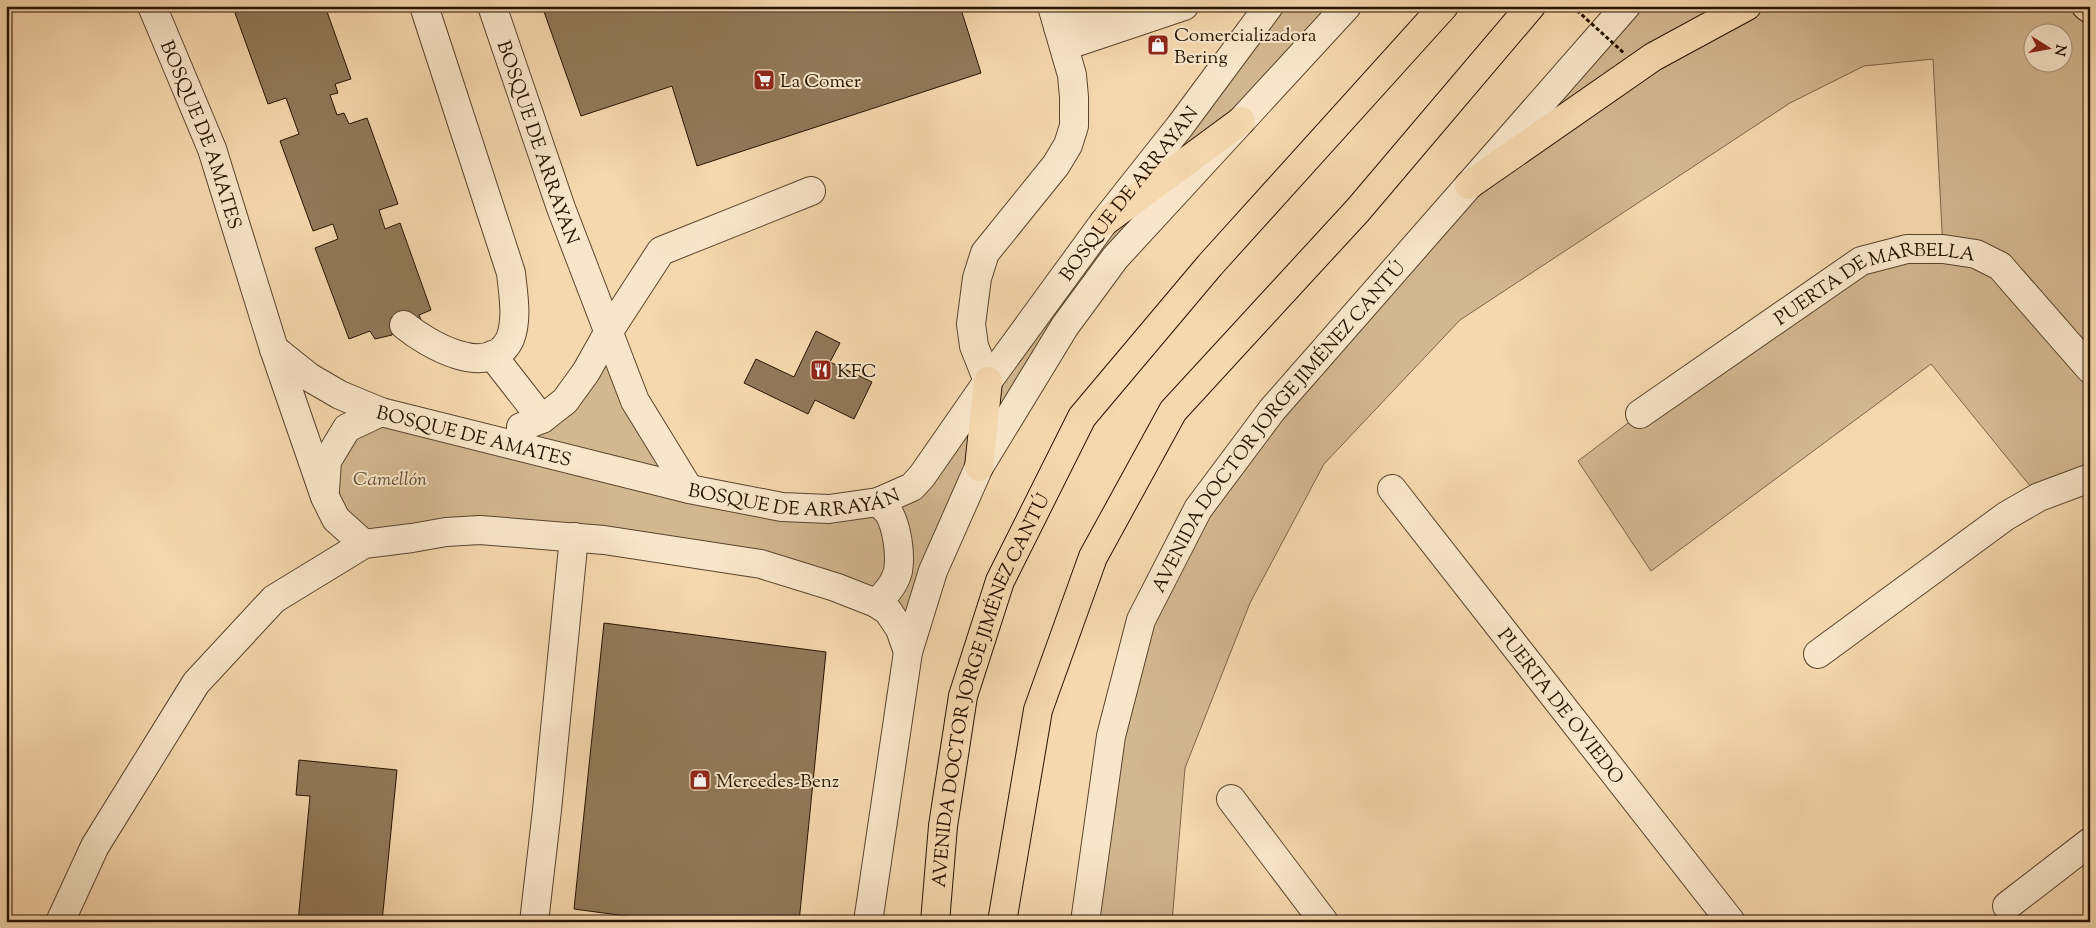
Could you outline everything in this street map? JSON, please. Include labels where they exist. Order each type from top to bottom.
[{"type":"main road","name":"AVENIDA DOCTOR JORGE JIMÉNEZ CANTÚ","points":[[935,922],[943,826],[964,696],[1000,581],[1082,417],[1210,265],[1444,6]]},
{"type":"main road","points":[[1002,922],[1038,710],[1093,557],[1173,411],[1358,210],[1531,6]]},
{"type":"main road","points":[[1469,185],[1653,57],[1746,6]]},
{"type":"main road","points":[[2086,6],[2090,9]]},
{"type":"main road","points":[[1104,222],[1241,122]]},
{"type":"main road","points":[[979,467],[988,381]]},
{"type":"street","name":"BOSQUE DE AMATES","points":[[152,6],[212,148],[274,349],[325,497],[336,519],[364,544]]},
{"type":"street","points":[[404,326],[419,338],[444,351],[480,358],[492,355],[505,346],[512,332],[514,300],[511,273],[424,6]]},
{"type":"street","name":"BOSQUE DE ARRAYAN","points":[[492,6],[534,133],[587,276]]},
{"type":"street","points":[[1058,27],[1118,6]]},
{"type":"street","points":[[1058,27],[1184,6]]},
{"type":"street","name":"BOSQUE DE ARRAYAN","points":[[988,381],[1104,222],[1180,126],[1269,6]]},
{"type":"street","points":[[868,922],[908,652],[933,571],[979,467],[1065,326],[1115,258],[1347,6]]},
{"type":"street","name":"AVENIDA DOCTOR JORGE JIMÉNEZ CANTÚ","points":[[1085,922],[1111,736],[1141,620],[1198,509],[1272,410],[1626,6]]},
{"type":"street","points":[[988,381],[974,346],[971,324],[977,278],[985,253],[1056,164],[1064,152],[1074,126],[1072,75],[1058,27]]},
{"type":"street","points":[[492,355],[531,423],[565,401],[586,372],[609,331],[662,251],[810,191]]},
{"type":"street","name":"PUERTA DE MARBELLA","points":[[1640,414],[1861,261],[1907,248],[1943,249],[1976,254],[2000,266],[2017,283],[2090,369]]},
{"type":"street","name":"BOSQUE DE ARRAYÁN","points":[[587,276],[635,402],[689,489],[782,507],[829,510],[878,502],[912,487],[922,476],[988,381]]},
{"type":"street","name":"BOSQUE DE AMATES","points":[[274,349],[309,377],[332,390],[382,412],[689,489]]},
{"type":"street","points":[[325,497],[328,461],[347,428],[382,412]]},
{"type":"street","points":[[1818,654],[2006,516],[2039,497],[2090,478]]},
{"type":"street","name":"PUERTA DE OVIEDO","points":[[1392,489],[1731,922]]},
{"type":"street","points":[[876,603],[885,595],[898,572],[896,534],[888,513],[878,502]]},
{"type":"street","points":[[60,922],[95,846],[196,683],[274,599],[364,544],[446,532],[480,530],[574,536],[761,564],[835,587],[876,603],[888,611],[900,629],[908,652]]},
{"type":"street","points":[[534,922],[574,536]]},
{"type":"street","points":[[1231,798],[1324,922]]},
{"type":"street","points":[[2007,906],[2090,842]]},
{"type":"path","points":[[1572,6],[1625,54]]},
{"type":"green space","name":"Camellón","points":[[1269,6],[1347,6],[1115,257],[979,467],[908,652],[876,603],[604,540],[364,544],[336,519],[327,461],[381,412],[485,436],[521,427],[542,419],[609,331],[689,489],[782,507],[892,497]]},
{"type":"green space","points":[[1626,6],[2090,6],[2090,478],[2039,497],[1931,364],[1651,571],[1578,461],[1640,414],[1861,261],[1943,249],[1933,59],[1864,66],[1790,103],[1460,320],[1324,464],[1250,603],[1185,768],[1172,922],[1085,922],[1111,736],[1198,509]]},
{"type":"building","points":[[253,6],[325,6],[351,79],[335,84],[338,93],[330,95],[337,115],[344,113],[349,124],[367,118],[398,204],[379,210],[385,229],[400,223],[431,310],[419,315],[421,320],[393,330],[392,335],[375,339],[370,331],[349,339],[315,248],[338,239],[333,224],[313,231],[280,141],[299,134],[286,98],[268,104],[235,13]]},
{"type":"building","name":"La Comer","points":[[542,6],[960,6],[981,73],[697,166],[672,86],[581,116]]},
{"type":"building","name":"KFC","points":[[816,331],[840,343],[830,362],[872,382],[854,419],[815,400],[808,414],[744,383],[756,359],[794,377]]},
{"type":"building","name":"Mercedes-Benz","points":[[604,623],[826,652],[799,922],[670,922],[574,909]]},
{"type":"building","points":[[299,760],[397,770],[382,922],[298,922],[310,796],[296,795]]},
{"type":"place","name":"Comercializadora Bering","points":[[1158,45]]},
{"type":"place","name":"La Comer","points":[[764,80]]},
{"type":"place","name":"KFC","points":[[821,370]]},
{"type":"place","name":"Mercedes-Benz","points":[[700,780]]}]
